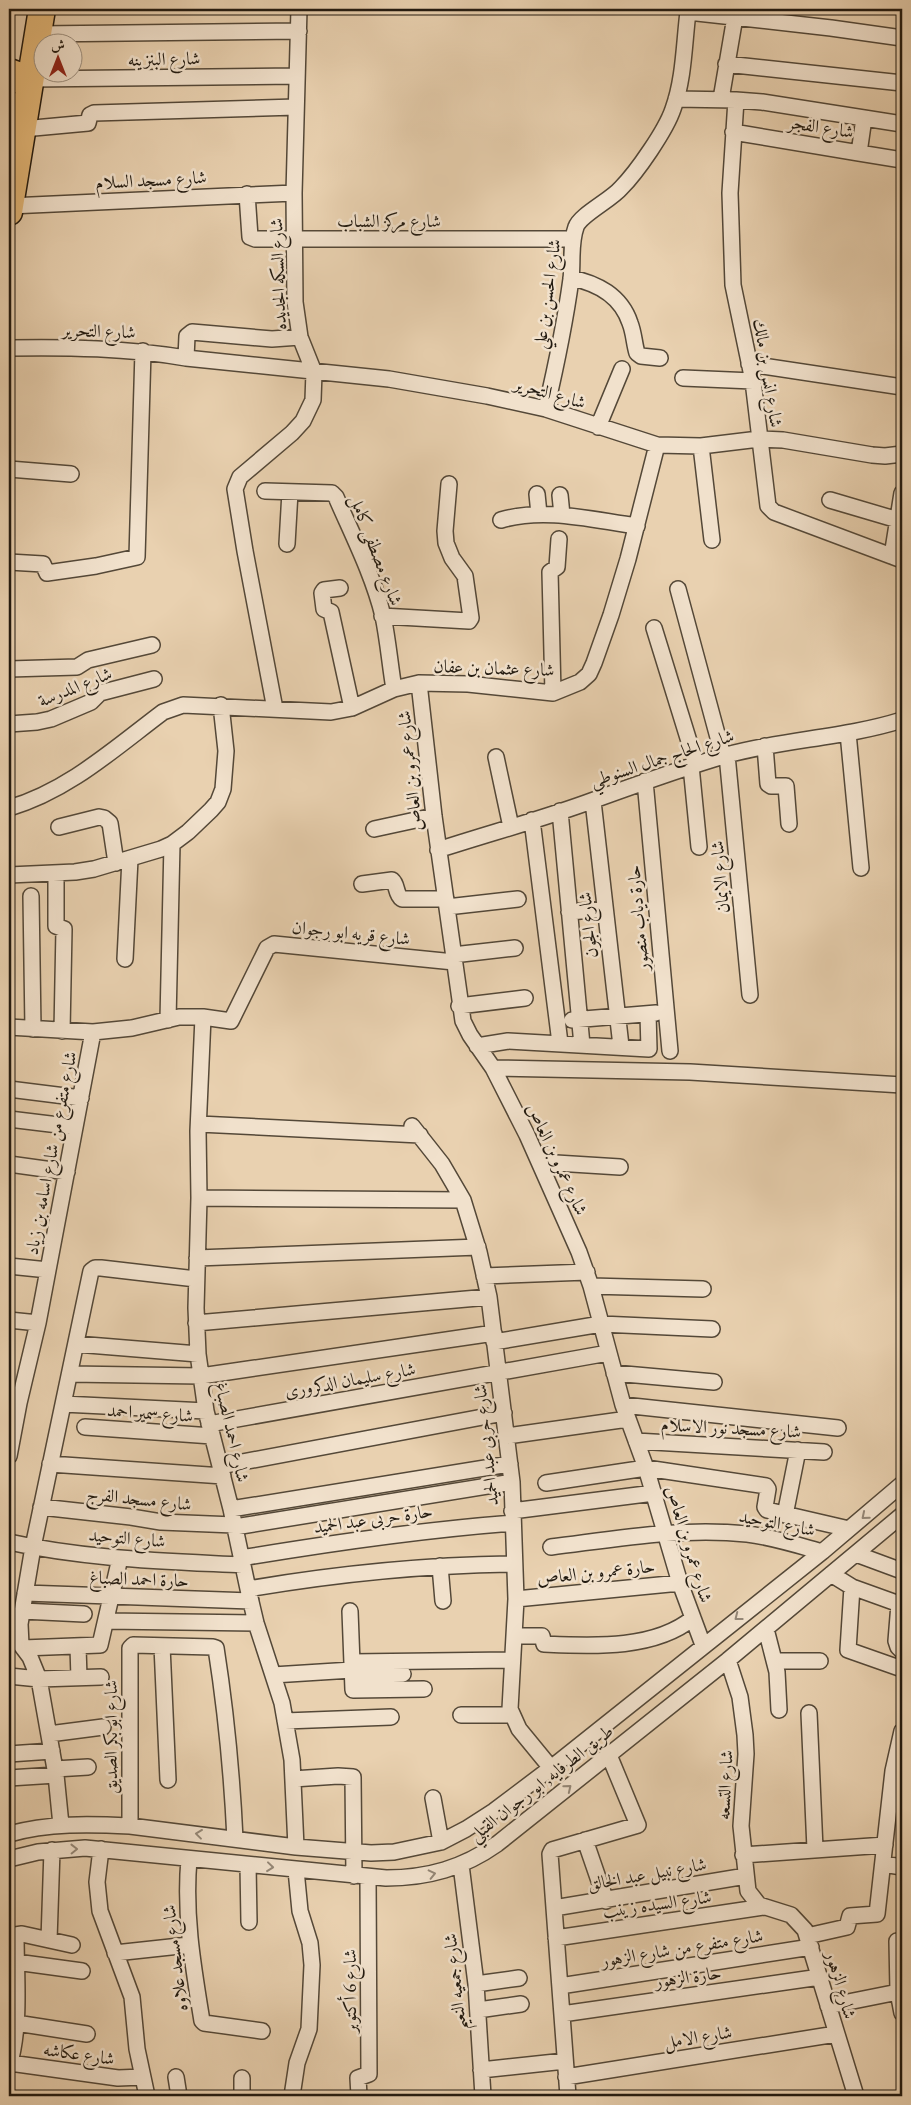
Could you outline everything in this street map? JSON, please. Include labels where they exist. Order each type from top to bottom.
[{"type":"highway","points":[[39,32],[42,9]]},
{"type":"highway","points":[[9,209],[23,129],[23,80],[32,54]]},
{"type":"street","name":"شارع السكه الجديده","points":[[275,709],[244,551],[235,489],[240,477],[292,433],[303,421],[313,400],[314,372],[300,337],[295,302],[294,193],[299,9]]},
{"type":"street","name":"شارع الحسن بن علي","points":[[546,410],[571,278],[573,239],[576,225],[581,219],[613,197],[623,186],[666,125],[676,99],[688,12],[735,13]]},
{"type":"street","points":[[735,13],[902,38]]},
{"type":"street","name":"شارع انس بن مالك","points":[[735,13],[726,64],[728,100],[733,132],[730,193],[733,285],[753,381],[759,439],[770,509],[897,558]]},
{"type":"street","points":[[82,34],[299,31]]},
{"type":"street","points":[[726,64],[902,83]]},
{"type":"street","name":"شارع البنزينه","points":[[23,80],[297,76]]},
{"type":"street","points":[[676,99],[728,100],[864,118]]},
{"type":"street","points":[[23,129],[88,123],[90,115],[94,113],[296,107]]},
{"type":"street","name":"شارع الفجر","points":[[733,132],[859,153],[864,118],[902,124]]},
{"type":"street","points":[[859,153],[902,160]]},
{"type":"street","name":"شارع مسجد السلام","points":[[9,209],[247,194],[294,193]]},
{"type":"street","name":"شارع مركز الشباب","points":[[247,194],[250,237],[255,239],[573,239]]},
{"type":"street","points":[[571,278],[586,281],[600,287],[613,296],[623,308],[630,322],[637,354],[660,358]]},
{"type":"street","points":[[186,358],[187,336],[192,332],[272,339],[300,337]]},
{"type":"street","name":"شارع التحرير","points":[[9,348],[66,347],[143,351],[186,358],[389,380],[487,396],[546,410],[657,444],[701,446],[759,439],[782,440],[872,455],[902,454]]},
{"type":"street","points":[[9,562],[44,564],[46,573],[96,566],[137,556],[143,351]]},
{"type":"street","points":[[750,364],[902,387]]},
{"type":"street","points":[[598,427],[622,369]]},
{"type":"street","points":[[683,378],[753,381]]},
{"type":"street","name":"شارع عثمان بن عفان","points":[[9,808],[51,792],[81,774],[170,708],[183,705],[221,705],[331,712],[352,708],[394,689],[419,683],[468,684],[553,693],[580,682],[589,674],[611,615],[637,526],[657,444]]},
{"type":"street","points":[[701,446],[712,540]]},
{"type":"street","points":[[9,469],[72,474]]},
{"type":"street","points":[[382,616],[468,621],[471,618],[465,576],[452,558],[446,537],[449,484]]},
{"type":"street","name":"شارع مصطفى كامل","points":[[265,492],[334,494],[372,580],[382,616],[394,689]]},
{"type":"street","points":[[287,544],[290,492]]},
{"type":"street","points":[[897,558],[898,520],[902,493]]},
{"type":"street","points":[[537,494],[539,514]]},
{"type":"street","points":[[560,495],[562,515]]},
{"type":"street","points":[[830,500],[898,520]]},
{"type":"street","points":[[501,520],[520,515],[562,515],[637,526]]},
{"type":"street","points":[[553,693],[550,572],[557,567],[559,539]]},
{"type":"street","points":[[340,588],[324,590],[322,593],[324,609],[331,612],[352,708]]},
{"type":"street","name":"شارع الايمان","points":[[678,589],[725,756],[750,995]]},
{"type":"street","points":[[654,628],[693,765],[699,848]]},
{"type":"street","points":[[9,669],[76,667],[88,660],[152,645]]},
{"type":"street","name":"شارع المدرسة","points":[[9,724],[51,719],[91,702],[100,693],[154,679]]},
{"type":"street","name":"شارع عمرو بن العاص","points":[[419,683],[438,850],[447,903],[459,1006],[466,1028],[493,1068],[540,1162],[586,1272],[626,1412],[654,1493],[680,1583],[703,1645]]},
{"type":"street","points":[[9,875],[94,869],[123,861],[172,844],[202,820],[221,796],[226,771],[226,751],[221,705]]},
{"type":"street","name":"شارع الحاج جمال السنوطي","points":[[438,850],[725,756],[765,746],[848,733],[902,720]]},
{"type":"street","points":[[848,733],[861,868]]},
{"type":"street","points":[[765,746],[769,786],[784,785],[787,788],[789,824]]},
{"type":"street","points":[[496,757],[511,826]]},
{"type":"street","name":"حارة دياب منصور","points":[[645,781],[670,1051]]},
{"type":"street","name":"شارع الجون","points":[[593,800],[621,1046]]},
{"type":"street","points":[[560,811],[582,1045]]},
{"type":"street","points":[[374,829],[434,816]]},
{"type":"street","points":[[59,827],[99,817],[104,818],[110,823],[123,861],[125,958]]},
{"type":"street","points":[[532,820],[560,1043]]},
{"type":"street","points":[[168,1020],[172,844]]},
{"type":"street","points":[[56,873],[56,926],[64,929],[62,1032]]},
{"type":"street","points":[[362,884],[392,880],[395,882],[399,896],[402,899],[447,903],[518,899]]},
{"type":"street","points":[[31,896],[32,1029]]},
{"type":"street","points":[[569,912],[605,909]]},
{"type":"street","name":"شارع قريه ابو رجوان","points":[[203,1017],[231,1021],[267,948],[271,945],[454,958]]},
{"type":"street","points":[[454,958],[515,948]]},
{"type":"street","points":[[459,1006],[525,998]]},
{"type":"street","points":[[558,1022],[666,1012]]},
{"type":"street","points":[[478,1046],[500,1041],[649,1048],[648,1014]]},
{"type":"street","points":[[9,1027],[62,1032],[93,1032],[132,1028],[179,1017],[203,1017]]},
{"type":"street","name":"شارع احمد الصباغ","points":[[203,1017],[196,1279],[198,1354],[209,1424],[222,1472],[241,1562],[256,1623],[273,1675],[285,1721],[293,1779],[296,1847]]},
{"type":"street","name":"شارع متفرع من شارع اسامه بن زياد","points":[[9,1456],[14,1402],[38,1323],[93,1032]]},
{"type":"street","points":[[493,1068],[690,1072],[902,1084]]},
{"type":"street","points":[[9,1089],[81,1098]]},
{"type":"street","points":[[9,1119],[75,1127]]},
{"type":"street","name":"شارع حربى عبد الحميد","points":[[199,1124],[416,1130],[442,1164],[464,1200],[478,1247],[489,1297],[512,1482],[516,1599],[509,1702],[511,1715]]},
{"type":"street","points":[[540,1162],[620,1167]]},
{"type":"street","points":[[9,1164],[67,1172]]},
{"type":"street","points":[[199,1198],[464,1200]]},
{"type":"street","points":[[197,1258],[478,1247]]},
{"type":"street","points":[[9,1266],[48,1270]]},
{"type":"street","points":[[61,1824],[52,1751],[39,1679],[30,1658],[20,1642],[17,1619],[25,1593],[32,1547],[91,1271],[95,1268],[101,1268],[196,1279]]},
{"type":"street","points":[[484,1276],[586,1272]]},
{"type":"street","points":[[591,1286],[704,1289]]},
{"type":"street","points":[[196,1323],[489,1297]]},
{"type":"street","points":[[9,1320],[38,1323]]},
{"type":"street","points":[[70,1374],[201,1376],[601,1324],[712,1329]]},
{"type":"street","points":[[76,1344],[198,1354]]},
{"type":"street","name":"شارع سليمان الدكرورى","points":[[209,1424],[608,1353]]},
{"type":"street","points":[[614,1373],[714,1382]]},
{"type":"street","points":[[63,1404],[209,1424]]},
{"type":"street","points":[[507,1436],[626,1412],[838,1428]]},
{"type":"street","points":[[50,1464],[222,1472],[504,1413]]},
{"type":"street","name":"شارع سمير احمد","points":[[85,1427],[209,1424]]},
{"type":"street","name":"شارع مسجد نور الاسلام","points":[[636,1441],[824,1452]]},
{"type":"street","points":[[785,1515],[798,1450]]},
{"type":"street","points":[[233,1520],[510,1464]]},
{"type":"street","points":[[546,1483],[646,1468],[766,1486],[768,1488],[765,1509],[849,1529]]},
{"type":"street","points":[[233,1520],[512,1482]]},
{"type":"street","name":"طريق الطرفايه, ابو رجوان القبلي","points":[[9,1834],[61,1824],[130,1826],[296,1847],[354,1852],[394,1852],[440,1842],[466,1829],[494,1811],[551,1768],[822,1552],[902,1484]]},
{"type":"street","name":"حارة حربى عبد الحميد","points":[[241,1562],[372,1537],[444,1528],[654,1493]]},
{"type":"street","name":"شارع مسجد الفرج","points":[[41,1507],[126,1516],[161,1522],[233,1520]]},
{"type":"street","name":"طريق الطرفايه, ابو رجوان القبلي","points":[[9,1859],[52,1850],[101,1849],[296,1870],[406,1878],[425,1876],[461,1865],[497,1844],[728,1660],[902,1515]]},
{"type":"street","name":"شارع التوحيد","points":[[552,1547],[665,1533],[745,1534],[770,1538],[822,1552]]},
{"type":"street","name":"شارع التوحيد","points":[[9,1542],[32,1547],[120,1558],[241,1562]]},
{"type":"street","points":[[856,1554],[902,1572]]},
{"type":"street","points":[[23,1648],[100,1645],[120,1558]]},
{"type":"street","name":"حارة احمد الصباغ","points":[[25,1593],[111,1597],[249,1595],[327,1576],[440,1566],[514,1564]]},
{"type":"street","points":[[440,1566],[443,1600]]},
{"type":"street","points":[[831,1574],[852,1587],[901,1604],[896,1641],[902,1651]]},
{"type":"street","name":"حارة عمرو بن العاص","points":[[516,1599],[680,1583]]},
{"type":"street","points":[[852,1587],[848,1650],[902,1669]]},
{"type":"street","points":[[350,1611],[354,1690],[424,1689]]},
{"type":"street","points":[[17,1619],[84,1614]]},
{"type":"street","points":[[514,1636],[542,1636],[544,1644],[602,1646],[665,1634],[682,1627],[693,1618]]},
{"type":"street","points":[[106,1621],[256,1623]]},
{"type":"street","points":[[766,1629],[775,1661],[779,1710]]},
{"type":"street","name":"شارع ابو بكر الصديق","points":[[130,1826],[130,1648],[133,1645],[162,1646]]},
{"type":"street","points":[[168,1780],[162,1646],[216,1648],[232,1777],[235,1839]]},
{"type":"street","points":[[78,1647],[79,1678]]},
{"type":"street","points":[[273,1675],[512,1660]]},
{"type":"street","name":"شارع التسعه","points":[[728,1660],[740,1697],[745,1735],[746,1754],[741,1826],[746,1876],[751,1896],[764,1907]]},
{"type":"street","points":[[775,1661],[820,1661]]},
{"type":"street","points":[[352,1669],[403,1674]]},
{"type":"street","points":[[9,1676],[39,1679],[101,1677]]},
{"type":"street","points":[[809,1714],[815,1849]]},
{"type":"street","points":[[461,1715],[511,1715],[519,1729],[551,1768]]},
{"type":"street","points":[[285,1721],[391,1717]]},
{"type":"street","points":[[49,1734],[103,1727]]},
{"type":"street","points":[[902,1731],[896,1754],[896,1794],[885,1845],[883,1864],[902,1867]]},
{"type":"street","points":[[9,1754],[52,1751]]},
{"type":"street","points":[[568,2096],[551,1852],[585,1840],[638,1826],[609,1755]]},
{"type":"street","points":[[9,1778],[88,1767]]},
{"type":"street","points":[[293,1779],[353,1777],[354,1852],[361,1876]]},
{"type":"street","points":[[433,1798],[440,1842]]},
{"type":"street","points":[[585,1840],[606,1900]]},
{"type":"street","points":[[743,1855],[885,1845]]},
{"type":"street","points":[[101,1849],[97,1882],[98,1902],[102,1921],[134,2005],[137,2049],[147,2096]]},
{"type":"street","points":[[48,1940],[52,1850]]},
{"type":"street","name":"شارع مسجد علاوه","points":[[189,1859],[187,1893],[189,1945],[202,2022],[262,2031]]},
{"type":"street","name":"شارع متفرع من شارع الزهور","points":[[560,1986],[809,1941],[847,1927],[850,1916],[876,1915],[883,1864]]},
{"type":"street","points":[[248,1865],[249,1922]]},
{"type":"street","name":"شارع جمعيه النعيم","points":[[461,1865],[476,1984],[483,2096]]},
{"type":"street","points":[[292,2096],[297,2063],[309,2028],[312,1965],[310,1943],[300,1911],[296,1870]]},
{"type":"street","name":"شارع 6 أكتوبر","points":[[359,2096],[358,2078],[369,2074],[361,1876]]},
{"type":"street","name":"شارع نبيل عبد الخالق","points":[[554,1908],[746,1876]]},
{"type":"street","name":"شارع الزهور","points":[[764,1907],[791,1915],[801,1924],[809,1941],[856,2096]]},
{"type":"street","name":"شارع السيده زينب","points":[[556,1938],[764,1907]]},
{"type":"street","points":[[9,2064],[13,2029],[16,1962],[12,1935],[22,1934],[72,1945]]},
{"type":"street","points":[[897,1941],[898,1992],[902,2013]]},
{"type":"street","points":[[115,1953],[189,1945]]},
{"type":"street","points":[[16,1962],[82,1971]]},
{"type":"street","name":"حارة الزهور","points":[[562,2014],[820,1977]]},
{"type":"street","points":[[476,1984],[519,1978]]},
{"type":"street","points":[[828,2006],[898,1992]]},
{"type":"street","points":[[478,2010],[521,2004]]},
{"type":"street","points":[[13,2029],[87,2034]]},
{"type":"street","name":"شارع الامل","points":[[481,2070],[566,2069],[836,2034]]},
{"type":"street","name":"شارع عكاشه","points":[[9,2064],[118,2078],[143,2077]]},
{"type":"street","points":[[176,2077],[178,2096]]},
{"type":"street","points":[[242,2078],[242,2096]]}]
